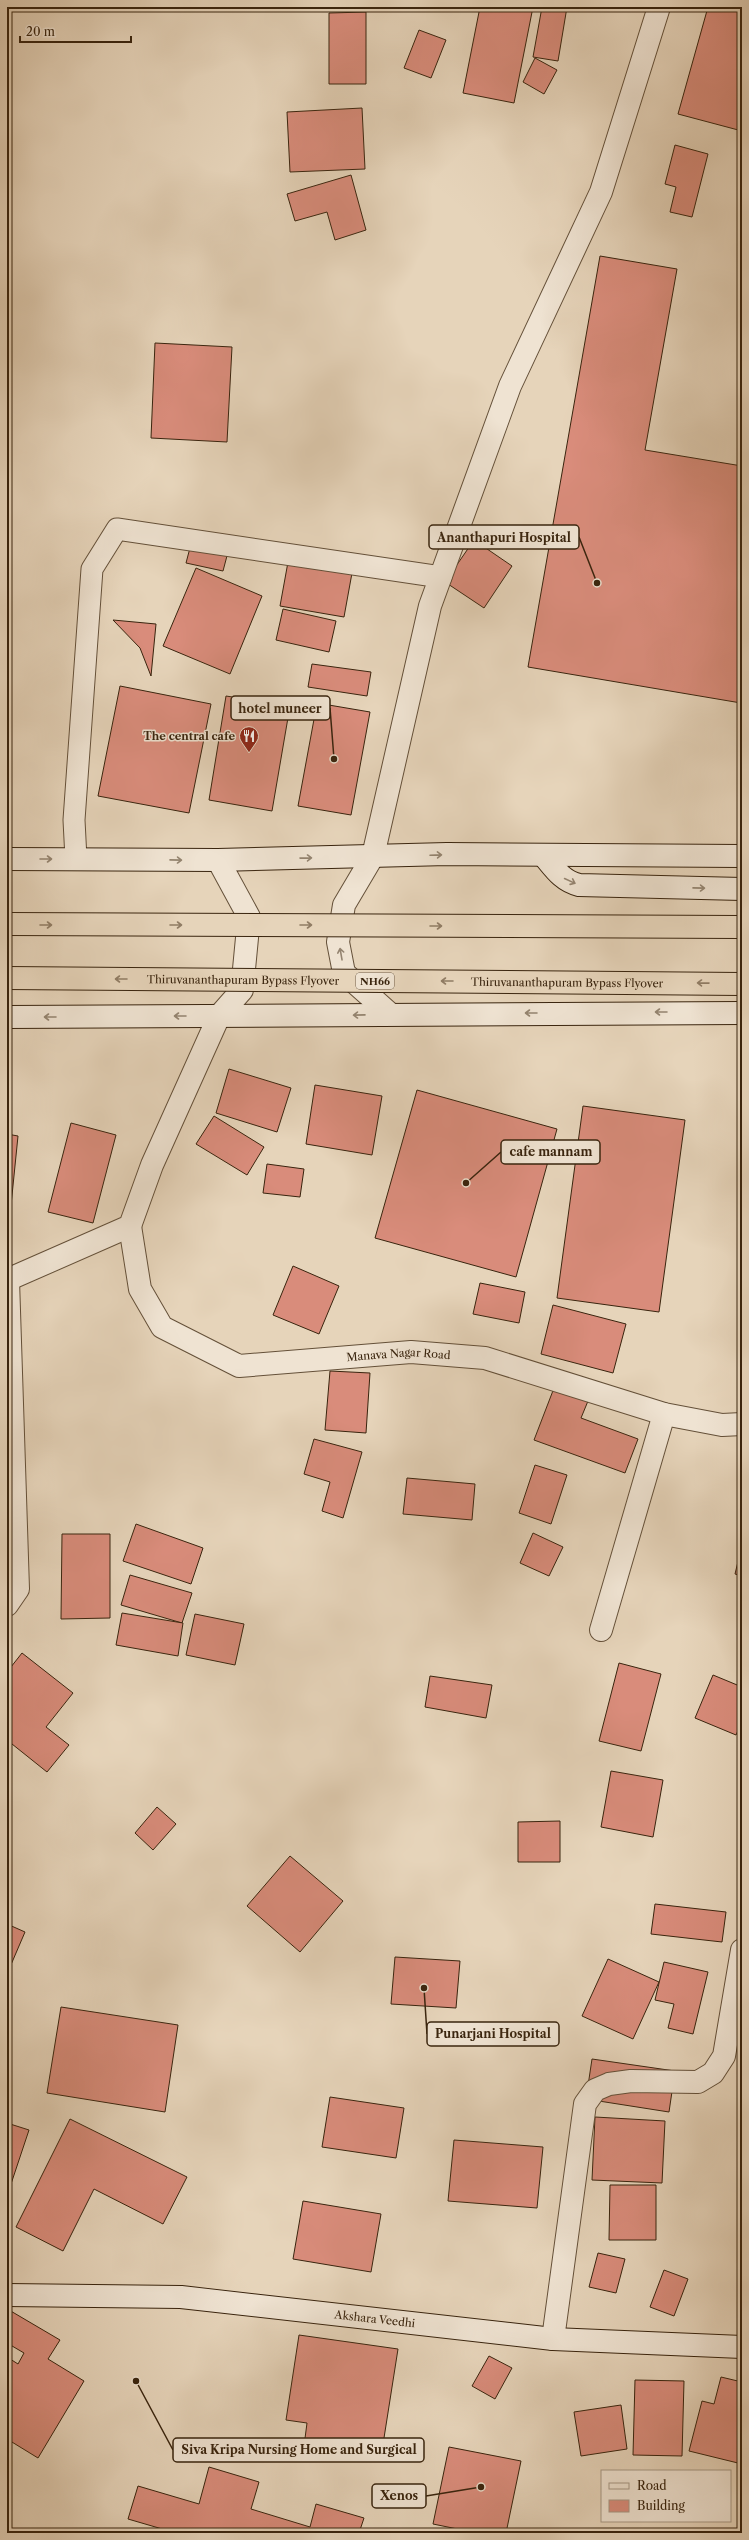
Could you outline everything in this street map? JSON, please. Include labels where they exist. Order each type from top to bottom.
[{"type":"highway","points":[[7,924],[742,927]]},
{"type":"highway","name":"Thiruvananthapuram Bypass Flyover","points":[[7,978],[742,984]]},
{"type":"street","points":[[390,1014],[344,973],[338,942],[344,905],[373,856],[430,606],[510,386],[601,192],[659,7]]},
{"type":"street","points":[[543,855],[560,875],[569,882],[579,885],[742,889]]},
{"type":"street","points":[[7,859],[218,860],[373,856],[742,856]]},
{"type":"street","points":[[7,1605],[18,1589],[7,1280],[130,1226],[152,1165],[219,1016],[242,990],[249,917],[218,860]]},
{"type":"street","points":[[7,1017],[742,1013]]},
{"type":"street","name":"Manava Nagar Road","points":[[130,1226],[140,1289],[162,1327],[239,1366],[411,1352],[485,1358],[664,1414],[722,1425],[742,1424]]},
{"type":"street","points":[[601,1630],[664,1414]]},
{"type":"street","points":[[553,2340],[585,2104],[595,2090],[609,2084],[631,2082],[698,2082],[713,2073],[724,2056],[742,1950]]},
{"type":"street","name":"Akshara Veedhi","points":[[7,2295],[181,2297],[553,2340],[742,2348]]},
{"type":"lane","points":[[76,859],[74,820],[92,569],[117,529],[441,577]]},
{"type":"building","points":[[480,7],[533,7],[514,103],[463,93]]},
{"type":"building","points":[[542,7],[567,7],[558,61],[533,57]]},
{"type":"building","points":[[708,7],[742,7],[742,131],[678,114]]},
{"type":"building","points":[[366,12],[366,84],[329,84],[329,13]]},
{"type":"building","points":[[419,30],[446,40],[431,78],[404,68]]},
{"type":"building","points":[[535,58],[557,70],[544,94],[523,82]]},
{"type":"building","points":[[362,108],[365,169],[290,172],[287,112]]},
{"type":"building","points":[[675,145],[708,154],[692,217],[670,212],[676,187],[665,184]]},
{"type":"building","points":[[351,175],[366,230],[335,240],[327,212],[295,221],[287,194]]},
{"type":"building","points":[[600,256],[677,269],[645,450],[742,466],[741,703],[528,667]]},
{"type":"building","points":[[155,343],[232,347],[227,442],[151,438]]},
{"type":"building","points":[[474,540],[512,566],[484,608],[445,582]]},
{"type":"building","points":[[191,544],[228,552],[223,571],[186,563]]},
{"type":"building","points":[[288,562],[352,573],[344,617],[280,606]]},
{"type":"building","points":[[196,568],[262,596],[230,674],[163,646]]},
{"type":"building","points":[[283,609],[336,621],[329,652],[276,640]]},
{"type":"building","points":[[113,620],[156,624],[151,676],[140,648]]},
{"type":"building","points":[[312,664],[371,672],[367,696],[308,687]]},
{"type":"building","points":[[120,686],[211,704],[189,813],[98,796]]},
{"type":"building","name":"The central cafe","points":[[226,696],[290,706],[272,811],[209,800]]},
{"type":"building","points":[[317,703],[370,712],[351,815],[298,806]]},
{"type":"building","points":[[229,1069],[291,1088],[277,1132],[216,1113]]},
{"type":"building","points":[[315,1085],[382,1096],[372,1155],[306,1144]]},
{"type":"building","points":[[417,1090],[557,1129],[516,1277],[375,1238]]},
{"type":"building","points":[[583,1106],[685,1120],[659,1312],[557,1298]]},
{"type":"building","points":[[214,1116],[264,1147],[247,1175],[196,1144]]},
{"type":"building","points":[[71,1123],[116,1135],[93,1223],[48,1212]]},
{"type":"building","points":[[7,1134],[18,1136],[7,1245]]},
{"type":"building","points":[[267,1164],[304,1169],[300,1197],[263,1193]]},
{"type":"building","points":[[293,1266],[339,1286],[319,1334],[273,1315]]},
{"type":"building","points":[[480,1283],[525,1292],[519,1323],[473,1314]]},
{"type":"building","points":[[553,1305],[626,1324],[613,1373],[541,1354]]},
{"type":"building","points":[[330,1371],[370,1373],[366,1433],[325,1430]]},
{"type":"building","points":[[554,1388],[588,1401],[581,1418],[638,1439],[625,1473],[534,1440]]},
{"type":"building","points":[[314,1439],[362,1452],[343,1518],[322,1511],[330,1482],[304,1474]]},
{"type":"building","points":[[535,1465],[567,1475],[551,1524],[519,1513]]},
{"type":"building","points":[[407,1478],[475,1484],[472,1520],[403,1514]]},
{"type":"building","points":[[136,1524],[203,1548],[191,1584],[123,1561]]},
{"type":"building","points":[[533,1533],[563,1547],[549,1576],[520,1563]]},
{"type":"building","points":[[62,1534],[110,1534],[110,1618],[61,1619]]},
{"type":"building","points":[[742,1545],[742,1576],[735,1574]]},
{"type":"building","points":[[130,1575],[192,1593],[182,1623],[121,1605]]},
{"type":"building","points":[[122,1613],[183,1623],[178,1656],[116,1645]]},
{"type":"building","points":[[195,1614],[244,1624],[235,1665],[186,1655]]},
{"type":"building","points":[[22,1653],[73,1693],[46,1727],[69,1745],[47,1772],[7,1740],[7,1672]]},
{"type":"building","points":[[619,1663],[661,1674],[641,1751],[599,1741]]},
{"type":"building","points":[[713,1675],[742,1687],[742,1722],[736,1735],[695,1718]]},
{"type":"building","points":[[430,1676],[492,1685],[486,1718],[425,1707]]},
{"type":"building","points":[[611,1771],[663,1780],[653,1837],[601,1827]]},
{"type":"building","points":[[157,1807],[176,1824],[153,1850],[135,1833]]},
{"type":"building","points":[[560,1821],[560,1862],[518,1862],[518,1822]]},
{"type":"building","points":[[290,1856],[343,1901],[300,1952],[247,1906]]},
{"type":"building","points":[[655,1904],[726,1912],[722,1942],[651,1934]]},
{"type":"building","points":[[7,1924],[25,1932],[7,1974]]},
{"type":"building","points":[[395,1957],[460,1961],[456,2008],[391,2004]]},
{"type":"building","points":[[608,1959],[659,1982],[633,2039],[582,2016]]},
{"type":"building","points":[[664,1962],[708,1972],[693,2034],[668,2028],[674,2004],[655,2000]]},
{"type":"building","points":[[61,2007],[178,2025],[165,2112],[47,2093]]},
{"type":"building","points":[[592,2059],[675,2071],[669,2112],[586,2099]]},
{"type":"building","points":[[330,2097],[404,2108],[396,2158],[322,2147]]},
{"type":"building","points":[[595,2117],[665,2121],[662,2183],[592,2180]]},
{"type":"building","points":[[70,2119],[187,2177],[163,2224],[94,2189],[63,2251],[16,2227]]},
{"type":"building","points":[[7,2123],[29,2130],[7,2196]]},
{"type":"building","points":[[454,2140],[543,2147],[537,2208],[448,2201]]},
{"type":"building","points":[[610,2185],[656,2185],[656,2240],[609,2240]]},
{"type":"building","points":[[303,2201],[381,2214],[371,2272],[293,2259]]},
{"type":"building","points":[[598,2253],[625,2259],[616,2293],[589,2287]]},
{"type":"building","points":[[664,2270],[688,2279],[674,2316],[650,2307]]},
{"type":"building","points":[[9,2310],[60,2340],[48,2359],[84,2381],[38,2458],[7,2439],[7,2357],[18,2364],[24,2353],[7,2343],[7,2314]]},
{"type":"building","points":[[299,2335],[398,2349],[381,2457],[304,2446],[307,2423],[286,2420]]},
{"type":"building","points":[[489,2356],[512,2368],[495,2399],[472,2386]]},
{"type":"building","points":[[721,2377],[742,2382],[742,2464],[689,2451],[702,2401],[714,2404]]},
{"type":"building","points":[[635,2380],[684,2381],[682,2456],[633,2455]]},
{"type":"building","points":[[621,2405],[627,2449],[581,2456],[574,2412]]},
{"type":"building","points":[[449,2447],[521,2461],[506,2533],[477,2533],[433,2524]]},
{"type":"building","points":[[209,2467],[259,2482],[251,2509],[310,2527],[316,2504],[364,2518],[359,2533],[176,2533],[128,2519],[138,2486],[199,2504]]},
{"type":"building","points":[[431,2529],[439,2533],[429,2533]]},
{"type":"place","name":"Ananthapuri Hospital","points":[[597,583]]},
{"type":"place","name":"The central cafe","points":[[249,753]]},
{"type":"place","name":"hotel muneer","points":[[334,759]]},
{"type":"place","name":"cafe mannam","points":[[466,1183]]},
{"type":"place","name":"Punarjani Hospital","points":[[424,1988]]},
{"type":"place","name":"Siva Kripa Nursing Home and Surgical","points":[[136,2381]]},
{"type":"place","name":"Xenos","points":[[481,2487]]}]
